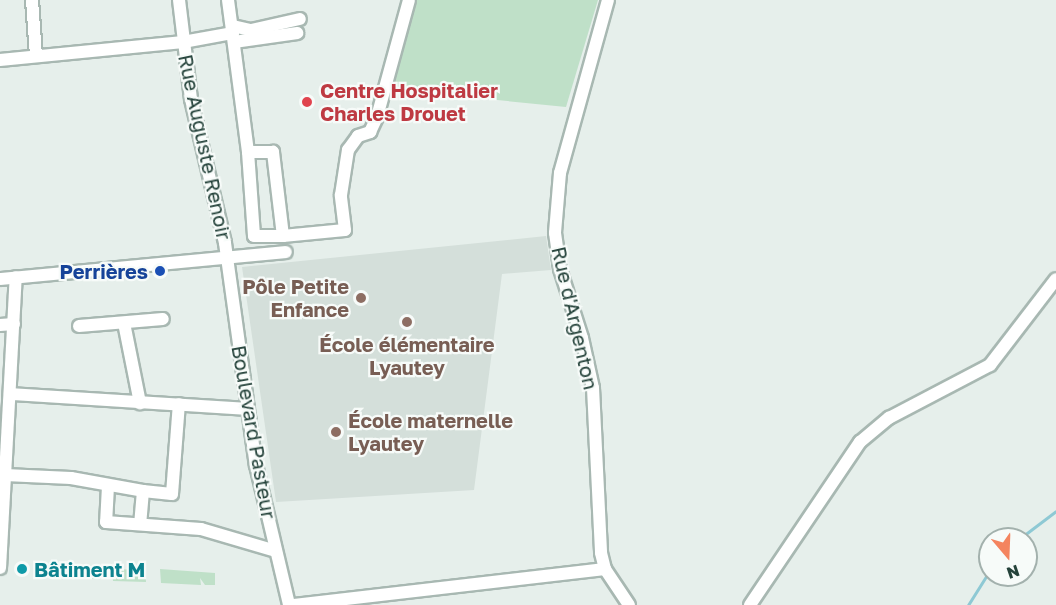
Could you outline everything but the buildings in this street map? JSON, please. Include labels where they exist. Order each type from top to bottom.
[{"type":"street","points":[[32,0],[36,56]]},
{"type":"street","name":"Rue Auguste Renoir","points":[[179,0],[191,99],[227,258]]},
{"type":"street","points":[[225,2],[233,34],[248,152],[254,236],[283,236],[345,230],[341,195],[348,150],[358,136],[370,132],[377,117],[409,0]]},
{"type":"street","name":"Rue d'Argenton","points":[[605,569],[598,537],[593,388],[582,338],[560,269],[555,234],[560,173],[608,0]]},
{"type":"street","points":[[0,60],[183,42],[300,19]]},
{"type":"street","points":[[233,34],[297,33]]},
{"type":"street","points":[[248,152],[273,152],[283,236]]},
{"type":"street","points":[[0,279],[286,252]]},
{"type":"street","name":"Boulevard Pasteur","points":[[227,258],[247,409],[276,551],[290,605]]},
{"type":"street","points":[[0,568],[5,475],[3,455],[11,394],[16,277]]},
{"type":"street","points":[[750,605],[860,442],[889,418],[990,365],[1056,279]]},
{"type":"street","points":[[79,326],[163,319]]},
{"type":"street","points":[[124,323],[140,403]]},
{"type":"street","points":[[0,325],[14,324]]},
{"type":"street","points":[[11,394],[247,409]]},
{"type":"street","points":[[5,475],[71,478],[108,486],[172,494],[179,405]]},
{"type":"street","points":[[108,486],[106,522],[201,529],[276,551]]},
{"type":"street","points":[[140,524],[143,490]]},
{"type":"street","points":[[294,605],[605,569],[629,605]]},
{"type":"shaded area","points":[[546,236],[551,270],[502,274],[474,490],[276,502],[242,267]]},
{"type":"green space","points":[[413,0],[598,0],[566,107],[387,89]]},
{"type":"green space","points":[[62,563],[96,566],[96,579],[61,577]]},
{"type":"green space","points":[[112,569],[145,570],[146,582],[113,581]]},
{"type":"green space","points":[[160,569],[215,573],[215,585],[205,585],[200,578],[201,585],[161,583]]},
{"type":"waterway","points":[[1035,527],[1056,511]]},
{"type":"waterway","points":[[968,605],[979,587]]},
{"type":"place","name":"Centre Hospitalier Charles Drouet","points":[[307,102]]},
{"type":"place","name":"Perrières","points":[[160,271]]},
{"type":"place","name":"Pôle Petite Enfance","points":[[361,298]]},
{"type":"place","name":"École élémentaire Lyautey","points":[[407,322]]},
{"type":"place","name":"École maternelle Lyautey","points":[[336,432]]},
{"type":"place","name":"Bâtiment M","points":[[22,569]]}]
